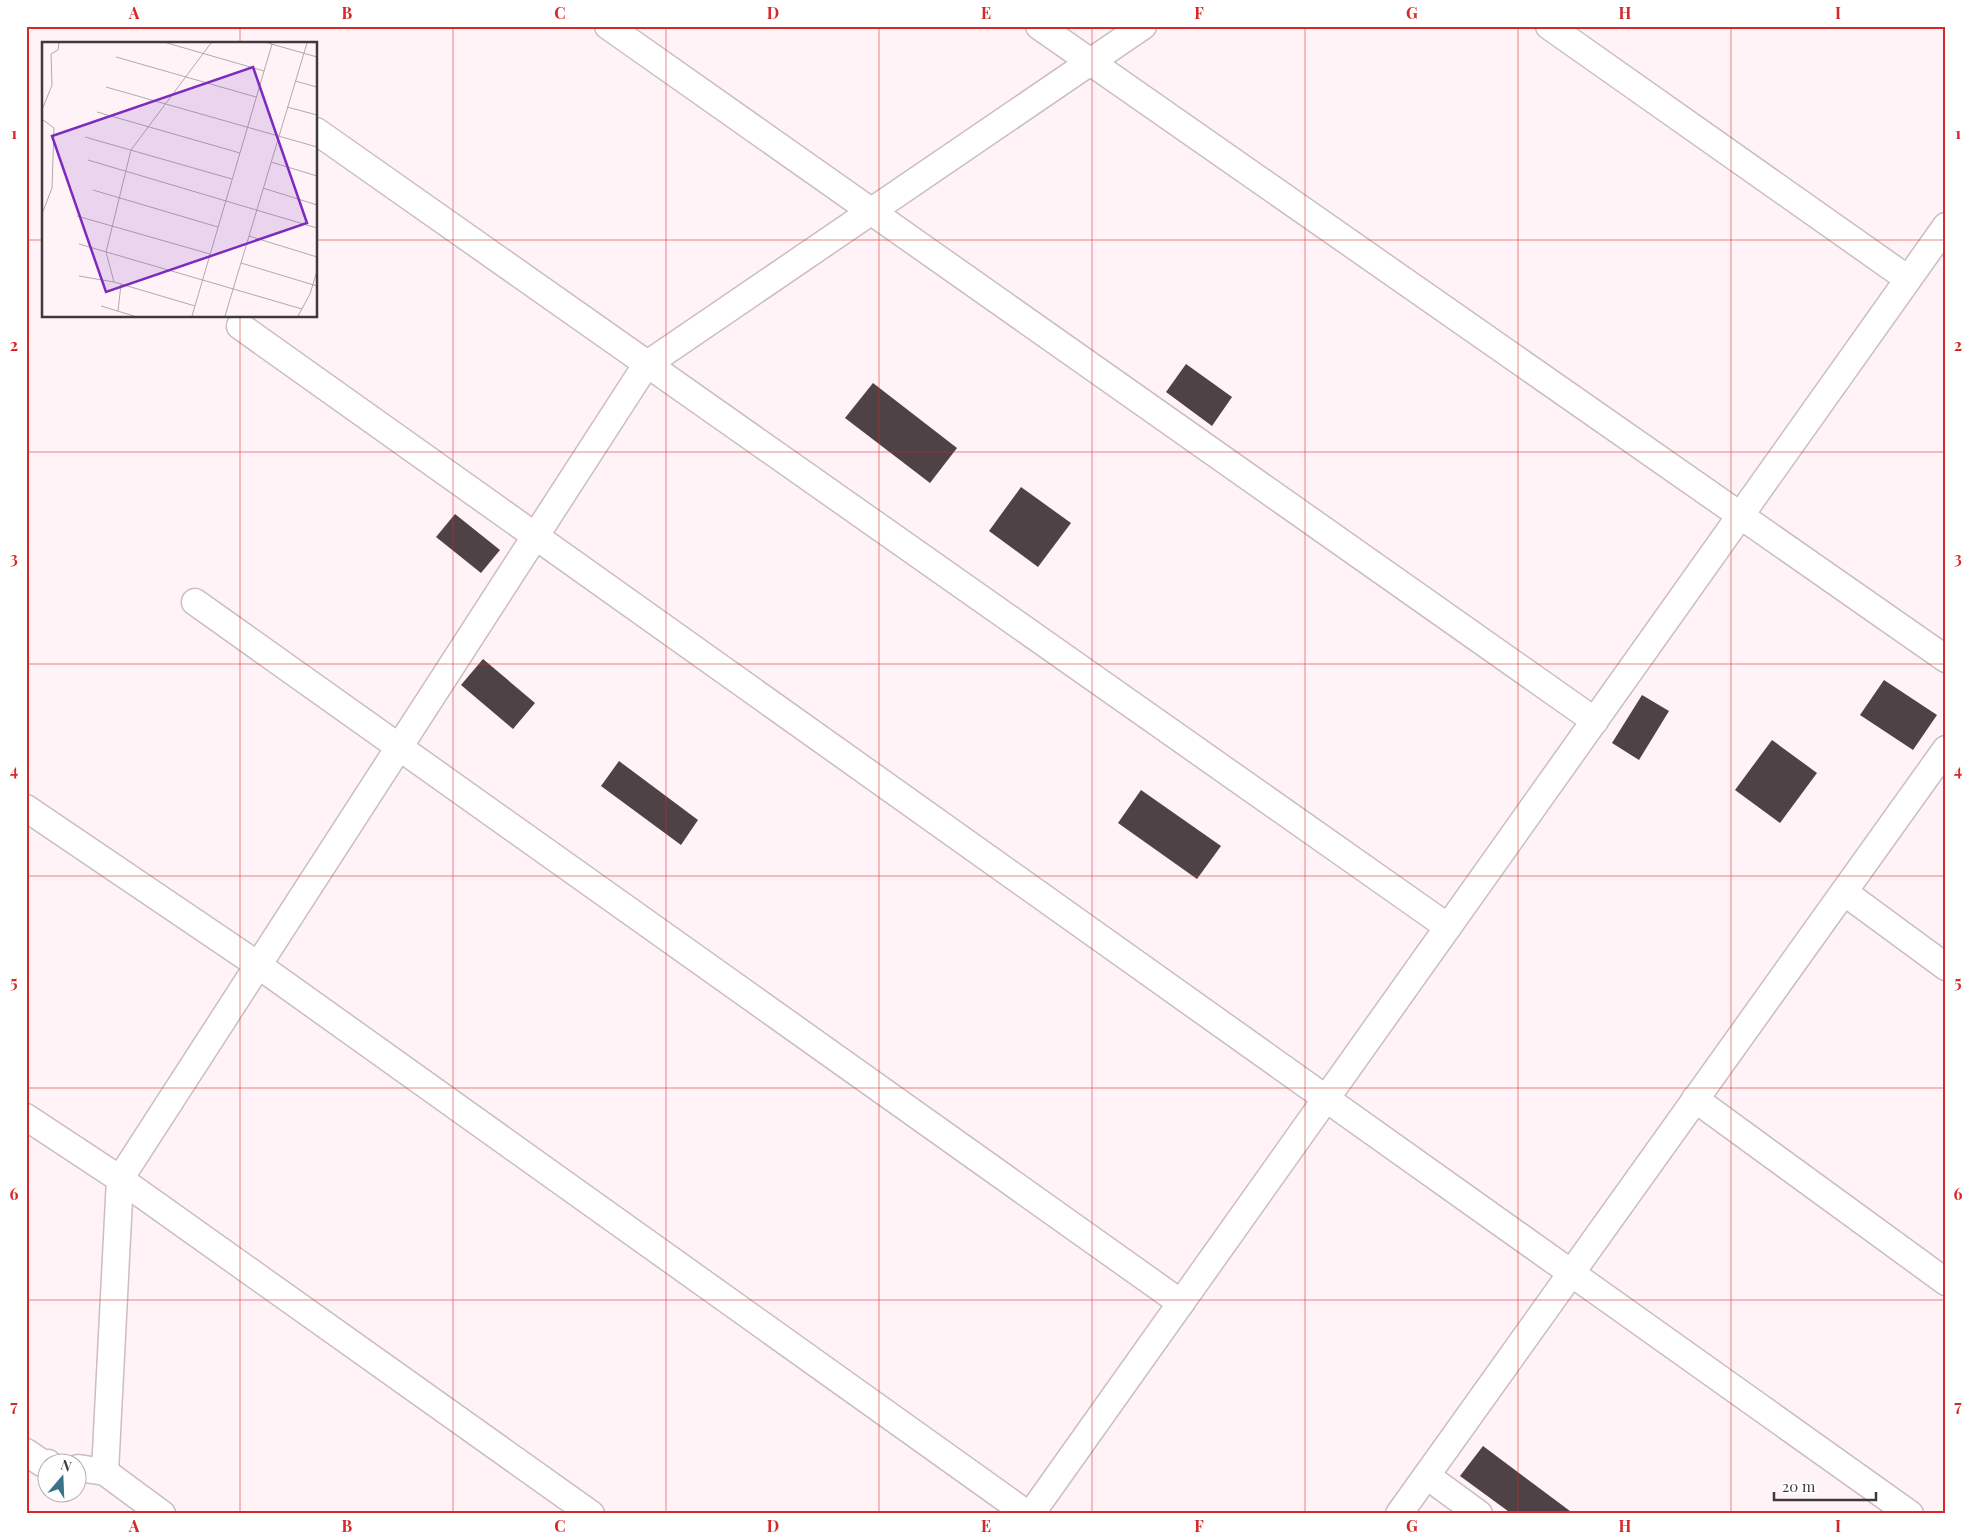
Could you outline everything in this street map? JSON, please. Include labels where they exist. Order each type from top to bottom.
[{"type":"street","points":[[608,26],[1595,721]]},
{"type":"street","points":[[1039,26],[1946,659]]},
{"type":"street","points":[[105,1472],[120,1179],[646,364],[1143,26]]},
{"type":"street","points":[[1549,26],[1908,279]]},
{"type":"street","points":[[318,132],[1448,928]]},
{"type":"street","points":[[1031,1514],[1946,226]]},
{"type":"street","points":[[240,326],[1910,1514]]},
{"type":"street","points":[[195,602],[1181,1303]]},
{"type":"street","points":[[1399,1514],[1946,748]]},
{"type":"street","points":[[26,808],[258,965],[1027,1514]]},
{"type":"street","points":[[1844,892],[1946,967]]},
{"type":"street","points":[[1695,1099],[1946,1282]]},
{"type":"street","points":[[26,1117],[120,1179],[591,1514]]},
{"type":"street","points":[[26,1452],[38,1460]]},
{"type":"street","points":[[88,1469],[105,1472],[161,1513]]},
{"type":"street","points":[[1426,1476],[1479,1514]]},
{"type":"building","points":[[1186,364],[1232,397],[1212,426],[1166,392]]},
{"type":"building","points":[[873,383],[957,448],[930,483],[845,418]]},
{"type":"building","points":[[1021,487],[1071,523],[1038,567],[989,531]]},
{"type":"building","points":[[455,514],[500,550],[481,573],[436,537]]},
{"type":"building","points":[[483,659],[535,703],[513,729],[461,685]]},
{"type":"building","points":[[1884,680],[1937,715],[1913,750],[1860,715]]},
{"type":"building","points":[[1642,695],[1669,711],[1639,760],[1612,743]]},
{"type":"building","points":[[1772,740],[1817,773],[1780,823],[1735,790]]},
{"type":"building","points":[[619,761],[698,820],[681,845],[601,786]]},
{"type":"building","points":[[1141,790],[1221,846],[1197,879],[1118,823]]},
{"type":"building","points":[[1483,1446],[1574,1514],[1512,1514],[1460,1476]]}]
